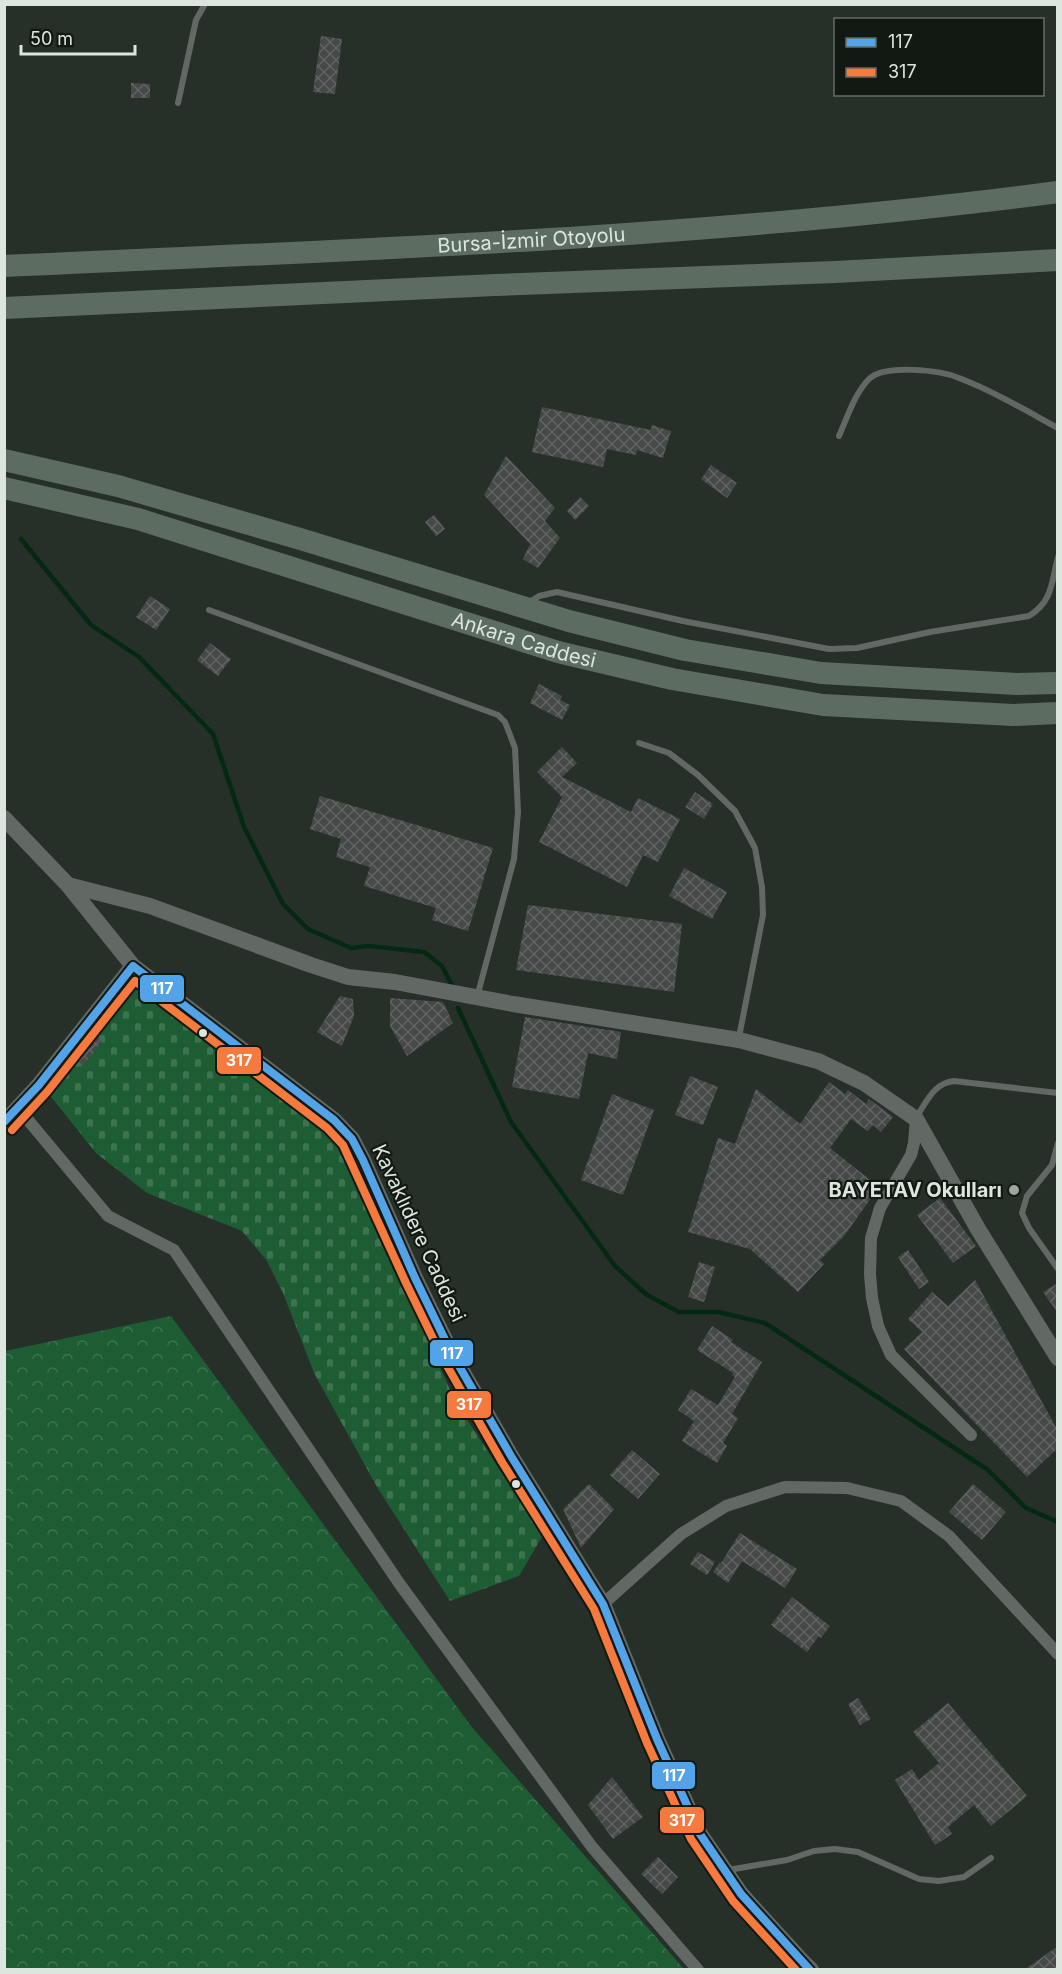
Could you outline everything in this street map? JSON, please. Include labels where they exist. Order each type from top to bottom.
[{"type":"highway","name":"Bursa-İzmir Otoyolu","points":[[4,266],[489,244],[698,230],[899,211],[1058,192]]},
{"type":"highway","name":"Bursa-İzmir Otoyolu","points":[[4,308],[835,272],[1058,260]]},
{"type":"highway","name":"Ankara Caddesi","points":[[4,460],[118,486],[569,621],[685,650],[821,673],[1017,684],[1058,683]]},
{"type":"highway","name":"Ankara Caddesi","points":[[4,488],[138,519],[558,652],[672,679],[823,705],[1013,715],[1058,713]]},
{"type":"highway","points":[[4,502],[138,519]]},
{"type":"street","name":"Kavaklıdere Caddesi","points":[[4,818],[68,885],[133,966],[334,1120],[352,1139],[415,1278],[452,1352],[512,1456],[603,1604],[657,1739],[700,1834],[741,1894],[805,1966]]},
{"type":"street","points":[[68,885],[150,906],[348,977],[395,982],[477,998],[739,1040],[818,1061],[864,1083],[916,1119],[983,1238],[1058,1358]]},
{"type":"street","points":[[4,1123],[39,1085],[133,966]]},
{"type":"street","points":[[18,1108],[108,1216],[174,1250],[399,1583],[592,1847],[698,1970]]},
{"type":"street","points":[[916,1119],[915,1143],[911,1155],[880,1208],[870,1238],[872,1298],[878,1326],[891,1355],[971,1435]]},
{"type":"street","points":[[603,1604],[681,1534],[726,1506],[785,1487],[847,1488],[901,1501],[949,1536],[1058,1654]]},
{"type":"lane","points":[[178,103],[196,20],[205,4]]},
{"type":"lane","points":[[839,436],[862,388],[871,377],[883,372],[903,369],[956,376],[1058,428]]},
{"type":"lane","points":[[522,607],[539,596],[557,592],[683,621],[829,649],[856,648],[930,632],[1029,615],[1040,609],[1047,600],[1058,557]]},
{"type":"lane","points":[[209,610],[498,715],[506,723],[515,748],[518,812],[514,859],[477,998]]},
{"type":"lane","points":[[639,743],[669,753],[698,775],[735,811],[754,848],[762,887],[763,915],[739,1040]]},
{"type":"lane","points":[[916,1119],[937,1087],[946,1082],[1058,1093]]},
{"type":"lane","points":[[1058,1143],[1052,1165],[1027,1196],[1022,1213],[1029,1228],[1058,1269]]},
{"type":"lane","points":[[725,1870],[787,1860],[814,1851],[835,1850],[858,1852],[919,1879],[939,1881],[964,1876],[991,1858]]},
{"type":"green space","points":[[128,975],[341,1146],[456,1403],[543,1535],[519,1576],[450,1601],[377,1487],[314,1373],[283,1293],[267,1261],[242,1231],[147,1193],[96,1153],[44,1088]]},
{"type":"green space","points":[[171,1316],[471,1726],[684,1969],[5,1969],[5,1351]]},
{"type":"building","points":[[321,36],[342,39],[335,94],[313,92]]},
{"type":"building","points":[[131,83],[150,84],[150,98],[131,98]]},
{"type":"building","points":[[542,407],[651,430],[652,425],[671,431],[663,458],[637,450],[636,455],[607,449],[603,467],[532,452]]},
{"type":"building","points":[[506,456],[555,508],[545,521],[560,538],[538,568],[523,559],[530,544],[484,495]]},
{"type":"building","points":[[711,465],[737,483],[727,498],[701,479]]},
{"type":"building","points":[[580,497],[589,506],[575,520],[567,511]]},
{"type":"building","points":[[434,515],[445,529],[436,536],[425,522]]},
{"type":"building","points":[[150,596],[170,609],[156,630],[136,617]]},
{"type":"building","points":[[210,643],[231,659],[218,676],[197,660]]},
{"type":"building","points":[[539,684],[562,696],[560,700],[570,705],[562,720],[530,703]]},
{"type":"building","points":[[562,747],[577,763],[562,777],[631,812],[638,798],[680,819],[658,862],[643,855],[627,887],[539,842],[562,797],[537,772]]},
{"type":"building","points":[[695,792],[713,804],[704,819],[685,807]]},
{"type":"building","points":[[320,796],[493,848],[468,931],[432,920],[436,908],[364,886],[370,867],[336,857],[341,839],[310,829]]},
{"type":"building","points":[[684,868],[727,892],[712,919],[669,896]]},
{"type":"building","points":[[528,905],[682,924],[674,992],[516,970]]},
{"type":"building","points":[[340,996],[353,999],[354,1016],[342,1046],[317,1032]]},
{"type":"building","points":[[390,998],[443,1002],[453,1023],[407,1056],[390,1026]]},
{"type":"building","points":[[525,1017],[621,1032],[617,1059],[588,1053],[579,1099],[512,1087]]},
{"type":"building","points":[[92,1034],[102,1041],[83,1066],[73,1059]]},
{"type":"building","points":[[690,1076],[718,1087],[703,1125],[675,1115]]},
{"type":"building","points":[[829,1082],[845,1094],[848,1090],[866,1104],[869,1099],[893,1117],[881,1132],[873,1125],[868,1131],[851,1119],[830,1148],[879,1187],[844,1236],[820,1260],[824,1264],[798,1292],[750,1249],[688,1232],[718,1138],[735,1144],[756,1089],[800,1124]]},
{"type":"building","points":[[612,1094],[654,1110],[623,1195],[581,1180]]},
{"type":"building","points":[[940,1198],[976,1246],[953,1263],[917,1215]]},
{"type":"building","points":[[908,1250],[929,1282],[919,1289],[898,1257]]},
{"type":"building","points":[[699,1262],[715,1267],[704,1302],[688,1297]]},
{"type":"building","points":[[975,1280],[1058,1431],[1058,1448],[1027,1477],[904,1349],[922,1332],[908,1319],[932,1292],[948,1306]]},
{"type":"building","points":[[1058,1283],[1058,1313],[1043,1292]]},
{"type":"building","points":[[712,1326],[733,1340],[731,1342],[762,1362],[732,1414],[738,1418],[723,1443],[727,1446],[717,1463],[682,1441],[694,1421],[678,1410],[691,1389],[718,1405],[735,1377],[733,1373],[697,1350]]},
{"type":"building","points":[[632,1450],[660,1474],[638,1499],[610,1475]]},
{"type":"building","points":[[589,1484],[614,1509],[581,1548],[563,1509]]},
{"type":"building","points":[[973,1484],[1006,1512],[982,1540],[949,1512]]},
{"type":"building","points":[[740,1533],[797,1569],[785,1588],[742,1561],[728,1583],[713,1572]]},
{"type":"building","points":[[698,1552],[715,1562],[707,1575],[690,1564]]},
{"type":"building","points":[[792,1597],[830,1626],[807,1652],[771,1625]]},
{"type":"building","points":[[858,1698],[871,1719],[860,1725],[848,1704]]},
{"type":"building","points":[[948,1703],[1027,1796],[991,1826],[974,1805],[948,1827],[952,1834],[935,1845],[895,1780],[912,1769],[919,1780],[939,1763],[913,1732]]},
{"type":"building","points":[[612,1777],[643,1817],[613,1839],[588,1805]]},
{"type":"building","points":[[658,1857],[678,1877],[662,1894],[641,1874]]},
{"type":"building","points":[[1058,1946],[1058,1970],[1024,1970]]},
{"type":"waterway","points":[[21,539],[91,625],[139,657],[213,734],[244,827],[283,904],[308,929],[351,948],[369,946],[424,952],[442,966],[452,985]]},
{"type":"waterway","points":[[458,1008],[511,1122],[615,1266],[647,1295],[679,1312],[718,1312],[765,1323],[988,1470],[1026,1508],[1058,1522]]},
{"type":"transit line","name":"117","points":[[4,1122],[39,1085],[133,966],[334,1120],[352,1139],[363,1160],[415,1278],[451,1352],[511,1456],[603,1604],[657,1739],[700,1834],[741,1894],[810,1970]]},
{"type":"transit line","name":"317","points":[[12,1130],[47,1092],[135,981],[327,1128],[343,1145],[442,1357],[502,1462],[594,1609],[647,1743],[691,1839],[733,1901],[796,1970]]},
{"type":"place","name":"BAYETAV Okulları","points":[[1014,1190]]}]
